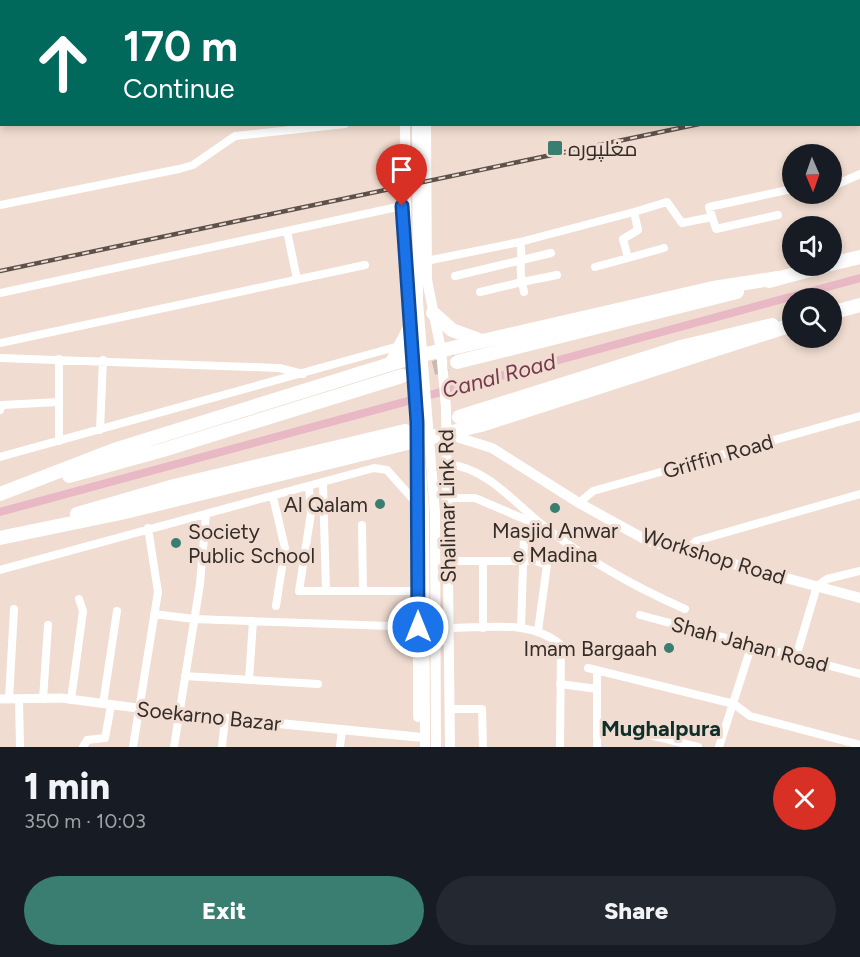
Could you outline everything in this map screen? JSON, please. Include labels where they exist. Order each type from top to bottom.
[{"type":"highway","points":[[842,262],[860,257]]},
{"type":"highway","points":[[457,362],[699,303],[786,276]]},
{"type":"highway","points":[[0,494],[114,450],[413,357],[712,288],[778,278]]},
{"type":"highway","points":[[842,310],[860,305]]},
{"type":"highway","points":[[433,313],[452,330],[483,341]]},
{"type":"highway","points":[[391,364],[411,326]]},
{"type":"highway","points":[[459,417],[681,347],[782,326]]},
{"type":"highway","points":[[0,537],[121,513],[447,434],[682,363],[782,328]]},
{"type":"highway","points":[[0,494],[163,450],[408,377]]},
{"type":"highway","points":[[0,537],[174,486],[405,431]]},
{"type":"main road","name":"Shalimar Link Rd","points":[[404,126],[402,206],[413,357],[408,377],[417,422],[419,506],[418,742]]},
{"type":"main road","points":[[404,126],[407,303],[424,521],[425,747]]},
{"type":"main road","name":"Shalimar Link Rd","points":[[425,126],[426,261],[441,350],[446,408],[450,747]]},
{"type":"main road","points":[[425,126],[418,301],[435,513],[436,747]]},
{"type":"main road","points":[[402,189],[427,186]]},
{"type":"main road","name":"Workshop Road","points":[[447,434],[492,448],[579,502],[648,541],[860,598]]},
{"type":"street","points":[[0,205],[193,165],[235,136],[327,126]]},
{"type":"street","points":[[842,182],[860,174]]},
{"type":"street","points":[[778,215],[716,229],[710,206],[782,191]]},
{"type":"street","points":[[426,261],[520,242],[667,202],[682,223],[712,217]]},
{"type":"street","points":[[0,293],[402,206]]},
{"type":"street","points":[[628,258],[623,239],[638,230],[634,212]]},
{"type":"street","points":[[287,231],[297,279]]},
{"type":"street","points":[[520,242],[523,259],[519,267],[524,292]]},
{"type":"street","points":[[595,267],[663,248]]},
{"type":"street","points":[[455,276],[551,253]]},
{"type":"street","points":[[0,343],[365,265]]},
{"type":"street","points":[[480,292],[556,275]]},
{"type":"street","points":[[0,457],[304,375],[400,346]]},
{"type":"street","points":[[0,358],[279,368],[304,375]]},
{"type":"street","points":[[59,359],[59,441]]},
{"type":"street","points":[[100,430],[103,360]]},
{"type":"street","points":[[0,410],[1,405],[59,402]]},
{"type":"street","name":"Griffin Road","points":[[579,502],[593,491],[860,416]]},
{"type":"street","points":[[370,454],[374,468]]},
{"type":"street","points":[[447,464],[463,465],[487,477],[545,527],[611,570],[685,609]]},
{"type":"street","points":[[0,570],[148,528],[323,484],[374,468],[387,470],[419,506]]},
{"type":"street","points":[[323,484],[326,591]]},
{"type":"street","points":[[309,487],[311,513],[299,591],[418,591]]},
{"type":"street","points":[[686,552],[696,541],[860,494]]},
{"type":"street","points":[[273,497],[285,548],[276,606]]},
{"type":"street","points":[[448,498],[476,498],[545,527]]},
{"type":"street","points":[[174,747],[194,620],[206,514]]},
{"type":"street","points":[[362,525],[363,591]]},
{"type":"street","points":[[134,747],[158,592],[148,528]]},
{"type":"street","points":[[521,627],[524,537]]},
{"type":"street","points":[[448,561],[536,561],[547,565],[538,631]]},
{"type":"street","points":[[483,561],[483,628]]},
{"type":"street","points":[[796,657],[817,586],[828,579],[860,571]]},
{"type":"street","points":[[71,700],[83,611],[80,599]]},
{"type":"street","points":[[4,699],[14,609]]},
{"type":"street","points":[[83,747],[87,740],[105,738],[117,611]]},
{"type":"street","points":[[154,614],[194,620],[418,627]]},
{"type":"street","name":"Shah Jahan Road","points":[[640,615],[860,674]]},
{"type":"street","points":[[249,680],[253,621]]},
{"type":"street","points":[[43,699],[48,625]]},
{"type":"street","points":[[449,628],[521,627],[538,631],[561,645],[560,747]]},
{"type":"street","points":[[719,747],[752,644]]},
{"type":"street","points":[[588,668],[734,704],[750,716],[860,745]]},
{"type":"street","points":[[597,670],[597,747]]},
{"type":"street","points":[[184,676],[318,684]]},
{"type":"street","points":[[560,684],[597,688]]},
{"type":"street","name":"Soekarno Bazar","points":[[4,699],[71,700],[342,729],[418,742]]},
{"type":"street","points":[[19,699],[22,747]]},
{"type":"street","points":[[450,709],[482,709],[483,747]]},
{"type":"street","points":[[222,747],[225,718]]},
{"type":"street","points":[[597,722],[698,747]]},
{"type":"street","points":[[340,747],[342,729]]},
{"type":"waterway","name":"Canal Road","points":[[0,512],[860,278]]},
{"type":"tunnel","points":[[413,373],[457,362]]},
{"type":"railway","points":[[0,271],[689,126]]},
{"type":"place","name":"مغلپورہ","points":[[555,148]]},
{"type":"place","name":"Al Qalam","points":[[380,504]]},
{"type":"place","name":"Masjid Anwar e Madina","points":[[555,508]]},
{"type":"place","name":"Society Public School","points":[[176,543]]},
{"type":"place","name":"Imam Bargaah","points":[[669,648]]},
{"type":"district","name":"Mughalpura","points":[[661,728]]},
{"type":"route","points":[[402,206],[417,422],[418,627]]}]
